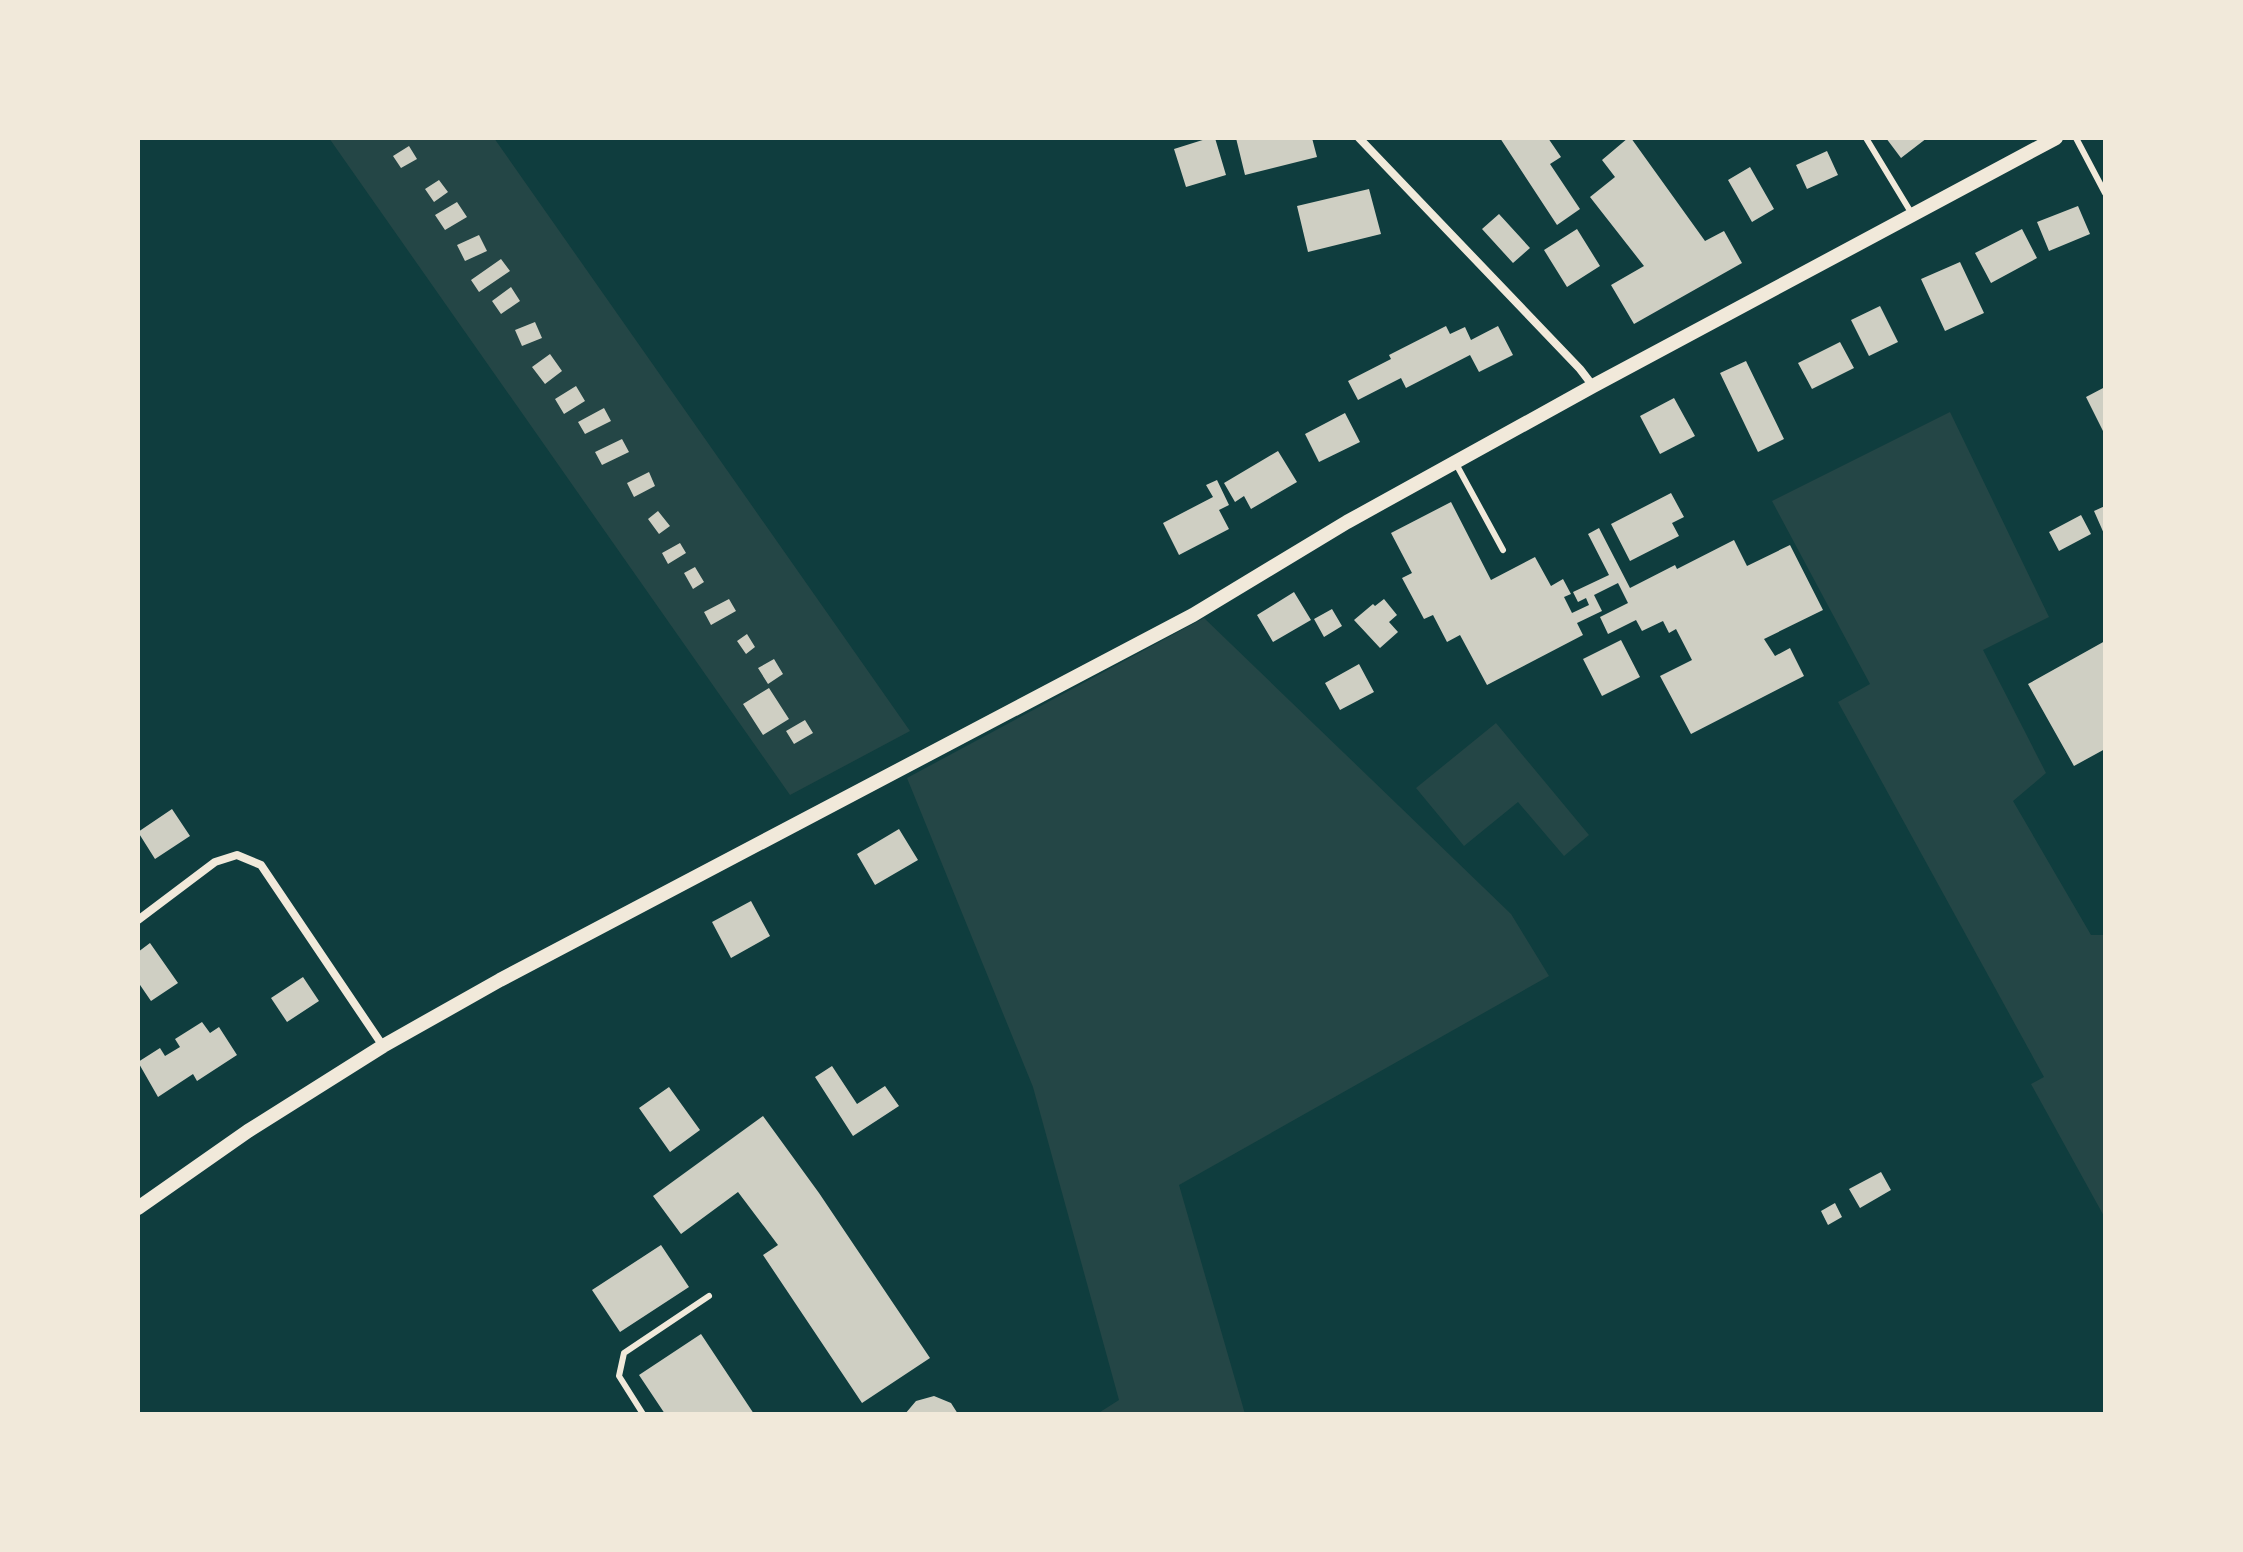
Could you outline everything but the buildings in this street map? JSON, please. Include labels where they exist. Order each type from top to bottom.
[{"type":"street","points":[[1359,138],[1593,386]]},
{"type":"street","points":[[138,1208],[248,1131],[383,1046],[514,973],[1193,615],[1347,522],[1455,462],[2056,138]]},
{"type":"street","points":[[138,920],[215,862],[237,855],[261,865],[383,1046]]},
{"type":"lane","points":[[1866,138],[1912,214]]},
{"type":"lane","points":[[2076,138],[2105,193]]},
{"type":"lane","points":[[1455,462],[1503,550]]},
{"type":"lane","points":[[643,1414],[619,1376],[624,1353],[709,1296]]},
{"type":"shaded area","points":[[329,138],[494,138],[910,731],[790,795]]},
{"type":"shaded area","points":[[1950,412],[2049,617],[1983,650],[2046,773],[2013,801],[2091,935],[2105,935],[2105,1218],[2031,1084],[2044,1077],[1838,702],[1870,684],[1772,501]]},
{"type":"shaded area","points":[[1204,618],[1511,914],[1549,976],[1179,1185],[1245,1414],[1097,1414],[1119,1400],[1033,1087],[907,778]]},
{"type":"shaded area","points":[[1496,723],[1589,835],[1564,856],[1518,802],[1464,846],[1416,788]]}]
